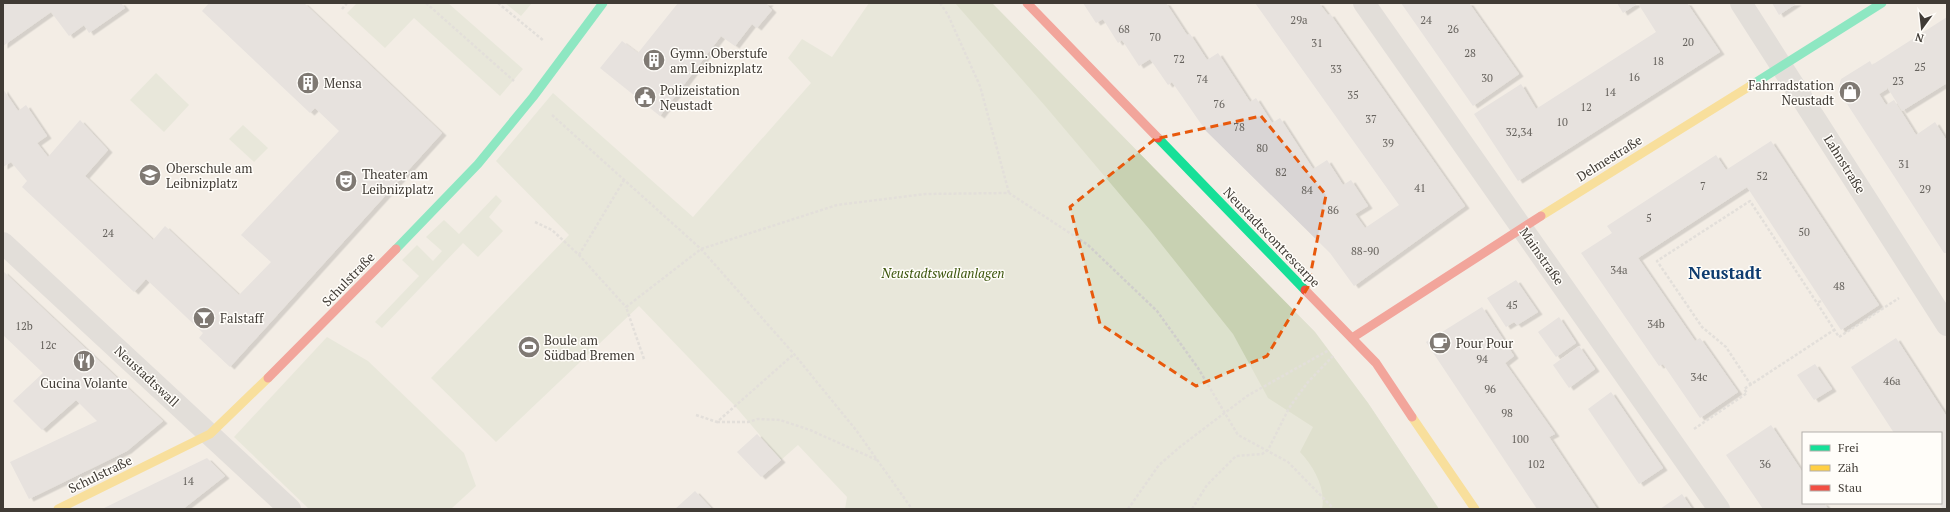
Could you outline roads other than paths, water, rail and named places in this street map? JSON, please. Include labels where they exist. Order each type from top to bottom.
[{"type":"street","name":"Schulstraße","points":[[58,509],[210,434],[317,330],[478,164],[533,97],[603,3]]},
{"type":"street","name":"Neustadtscontrescarpe","points":[[1027,3],[1376,363],[1475,509]]},
{"type":"street","name":"Mainstraße","points":[[1364,3],[1719,509]]},
{"type":"street","name":"Lahnstraße","points":[[1741,3],[1921,284],[1944,313]]},
{"type":"street","name":"Delmestraße","points":[[1352,338],[1522,228],[1882,3]]},
{"type":"street","name":"Neustadtswall","points":[[3,244],[290,509]]},
{"type":"place","name":"Gymn. Oberstufe am Leibnizplatz","points":[[654,60]]},
{"type":"place","name":"Mensa","points":[[308,83]]},
{"type":"place","name":"Fahrradstation Neustadt","points":[[1850,92]]},
{"type":"place","name":"Polizeistation Neustadt","points":[[645,97]]},
{"type":"place","name":"Oberschule am Leibnizplatz","points":[[150,175]]},
{"type":"place","name":"Theater am Leibnizplatz","points":[[346,181]]},
{"type":"place","name":"Falstaff","points":[[204,318]]},
{"type":"place","name":"Pour Pour","points":[[1440,343]]},
{"type":"place","name":"Boule am Südbad Bremen","points":[[529,347]]},
{"type":"place","name":"Cucina Volante","points":[[84,361]]},
{"type":"district","name":"Neustadt","points":[[1725,273]]},
{"type":"park label","name":"Neustadtswallanlagen","points":[[943,273]]}]
